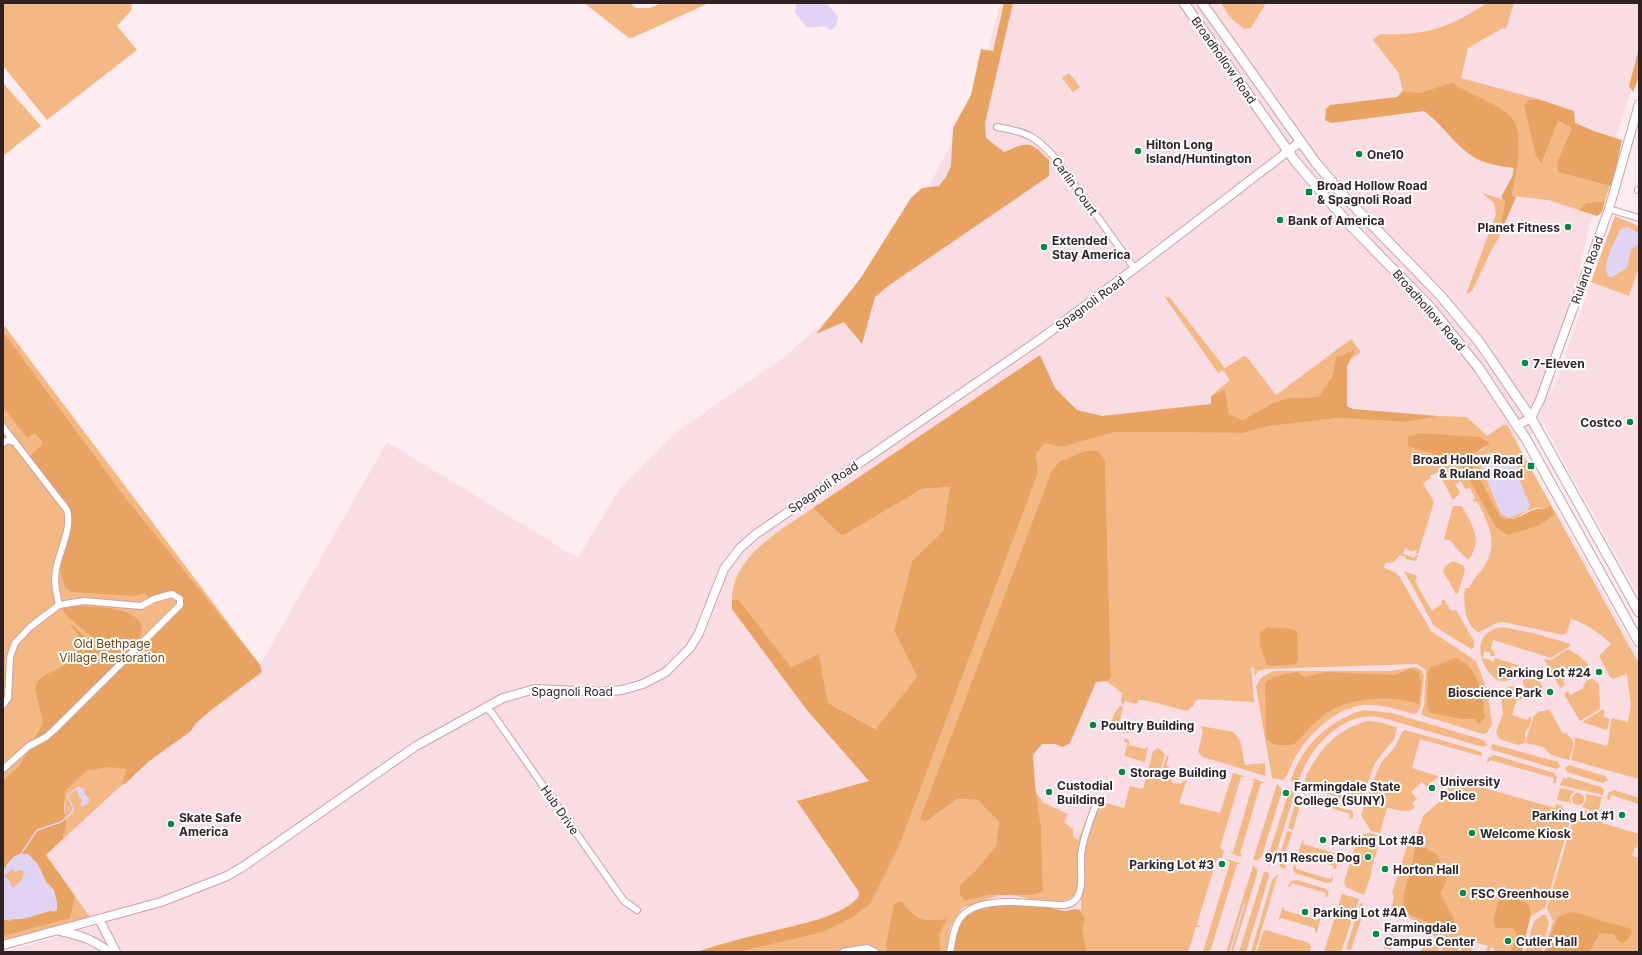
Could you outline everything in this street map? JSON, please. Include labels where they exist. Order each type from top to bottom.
[{"type":"main road","name":"Broadhollow Road","points":[[1184,3],[1287,151],[1325,197],[1454,335],[1518,425],[1639,642]]},
{"type":"main road","name":"Broadhollow Road","points":[[1202,3],[1300,142],[1343,194],[1450,307],[1480,343],[1531,418],[1639,612]]},
{"type":"main road","name":"Ruland Road","points":[[1531,418],[1540,400],[1609,208],[1639,104]]},
{"type":"main road","name":"Spagnoli Road","points":[[3,945],[161,902],[227,876],[429,738],[503,698],[535,689],[601,692],[622,690],[643,684],[666,672],[683,657],[690,648],[699,633],[724,569],[733,556],[751,538],[1039,340],[1136,269],[1300,142]]},
{"type":"main road","points":[[1518,425],[1531,418]]},
{"type":"main road","points":[[99,919],[116,952]]},
{"type":"main road","points":[[57,930],[82,935],[97,942],[109,952]]},
{"type":"street","name":"Carlin Court","points":[[997,127],[1026,134],[1041,142],[1056,159],[1136,269]]},
{"type":"street","points":[[1609,208],[1639,218]]},
{"type":"street","points":[[3,426],[67,510],[69,516],[64,540],[56,566],[54,583],[59,605]]},
{"type":"street","points":[[3,443],[8,440],[15,442]]},
{"type":"street","points":[[3,705],[8,698],[10,657],[15,643],[30,627],[59,605],[84,601],[141,606],[154,599],[172,594],[176,595],[181,602],[180,605],[54,730],[46,737],[29,746],[3,769]]},
{"type":"street","name":"Hub Drive","points":[[485,707],[492,713],[624,901],[637,910]]},
{"type":"street","points":[[950,952],[959,919],[968,911],[989,902],[1002,901],[1064,905],[1072,903],[1077,898],[1080,889],[1081,855],[1084,836],[1095,807]]},
{"type":"street","points":[[843,952],[867,948],[875,952]]},
{"type":"shaded area","points":[[796,3],[827,3],[838,17],[836,26],[831,30],[823,26],[807,26],[795,13]]},
{"type":"shaded area","points":[[1000,3],[1639,3],[1639,64],[1591,221],[1548,402],[1615,216],[1639,226],[1639,597],[1549,435],[1544,422],[1542,428],[1519,442],[1491,447],[1502,535],[1557,511],[1639,656],[1639,952],[3,952],[96,926],[46,855],[81,821],[260,665],[387,442],[578,558],[620,488],[674,434],[784,357],[855,295],[918,206],[976,98]]},
{"type":"shaded area","points":[[1626,226],[1639,233],[1639,244],[1631,250],[1627,268],[1612,277],[1608,277],[1606,272],[1607,260],[1620,230]]},
{"type":"shaded area","points":[[1489,453],[1505,456],[1517,466],[1522,477],[1519,479],[1530,505],[1528,510],[1509,518],[1501,514],[1481,465],[1483,455]]},
{"type":"shaded area","points":[[77,787],[85,789],[84,793],[90,800],[85,805],[80,806],[83,799],[80,798],[77,790],[73,791]]},
{"type":"shaded area","points":[[19,854],[28,854],[38,864],[46,882],[54,890],[57,910],[22,919],[12,919],[10,921],[3,919],[3,870],[13,857]],"holes":[[[12,869],[15,872],[21,870],[24,873],[22,879],[13,888],[8,879],[4,876]]]},
{"type":"green space","points":[[3,3],[132,3],[131,11],[117,26],[137,50],[47,120],[3,66]]},
{"type":"green space","points":[[584,3],[630,3],[636,8],[650,8],[662,3],[709,3],[632,38],[629,38]]},
{"type":"green space","points":[[1004,3],[1013,3],[985,123],[986,138],[1004,152],[1019,146],[1033,146],[1049,160],[1049,176],[888,286],[875,297],[862,344],[844,322],[816,334],[860,279],[911,198],[922,188],[939,186],[946,177],[951,166],[953,128],[971,95],[981,49],[993,51]]},
{"type":"green space","points":[[1221,3],[1266,3],[1251,28],[1244,29],[1230,17]]},
{"type":"green space","points":[[1487,3],[1514,3],[1506,29],[1503,28],[1468,48],[1461,78],[1538,99],[1530,100],[1543,162],[1557,121],[1572,128],[1557,162],[1558,172],[1610,186],[1605,201],[1586,203],[1579,210],[1548,200],[1512,196],[1519,147],[1453,82],[1420,93],[1403,91],[1398,72],[1373,40],[1380,34],[1411,34],[1436,29],[1461,19]]},
{"type":"green space","points":[[1639,48],[1639,77],[1633,92],[1629,86]]},
{"type":"green space","points":[[1069,73],[1080,87],[1073,92],[1062,78]]},
{"type":"green space","points":[[1453,82],[1458,87],[1490,102],[1506,112],[1515,123],[1518,132],[1519,150],[1512,196],[1516,197],[1498,239],[1505,201],[1501,197],[1512,177],[1514,168],[1486,163],[1476,159],[1459,146],[1437,122],[1424,111],[1331,123],[1325,120],[1326,109],[1330,105],[1397,97],[1403,91],[1420,93]]},
{"type":"green space","points":[[3,83],[41,126],[3,156]]},
{"type":"green space","points":[[1538,99],[1574,111],[1575,123],[1622,140],[1613,182],[1610,186],[1558,172],[1557,162],[1572,128],[1558,121],[1542,163],[1536,156],[1524,105],[1530,100]]},
{"type":"green space","points":[[1482,193],[1505,200],[1498,239],[1472,291],[1466,294],[1496,214],[1494,203]]},
{"type":"green space","points":[[1605,201],[1602,212],[1597,216],[1579,210],[1586,203]]},
{"type":"green space","points":[[1615,216],[1639,226],[1639,267],[1629,296],[1591,282]]},
{"type":"green space","points":[[1164,296],[1170,298],[1225,368],[1244,356],[1247,357],[1276,395],[1351,339],[1361,352],[1351,359],[1356,349],[1336,357],[1332,377],[1318,397],[1288,398],[1273,403],[1243,420],[1229,414],[1225,389],[1211,396],[1230,380],[1223,370],[1218,373]]},
{"type":"green space","name":"Old Bethpage Village Restoration","points":[[3,324],[260,665],[124,783],[63,839],[66,790],[88,770],[95,761],[23,824],[90,917],[3,940]],"holes":[[[77,787],[80,787],[89,802],[80,806],[83,799],[80,798],[77,790]]]},
{"type":"green space","points":[[3,332],[124,496],[260,665],[262,672],[210,711],[196,723],[191,731],[148,762],[126,783],[122,785],[127,769],[110,767],[88,770],[66,790],[64,808],[66,823],[63,839],[46,855],[75,896],[70,918],[3,936],[3,919],[22,918],[56,909],[54,890],[46,882],[38,864],[10,860],[3,870],[3,781],[19,766],[30,747],[51,735],[166,625],[182,605],[182,599],[177,592],[169,592],[151,598],[144,593],[135,596],[72,592],[65,587],[60,565],[70,526],[70,509],[66,501],[32,462],[31,456],[43,443],[35,433],[27,438],[3,407]]},
{"type":"green space","points":[[1356,349],[1347,366],[1347,406],[1353,409],[1438,416],[1407,422],[1338,418],[1268,426],[1244,433],[1115,432],[1061,447],[1045,443],[1036,453],[1038,473],[900,844],[871,903],[851,918],[820,933],[738,952],[697,952],[737,940],[820,919],[850,905],[858,898],[859,892],[797,801],[869,781],[806,709],[732,609],[732,600],[738,599],[791,667],[819,654],[828,703],[876,729],[917,677],[894,631],[912,561],[943,531],[950,487],[922,489],[842,536],[813,508],[1040,355],[1055,388],[1077,410],[1102,416],[1211,404],[1211,396],[1225,389],[1229,414],[1243,420],[1273,403],[1288,398],[1318,397],[1332,377],[1336,357]]},
{"type":"green space","points":[[1438,416],[1467,417],[1487,436],[1503,425],[1507,425],[1639,664],[1639,779],[1571,760],[1575,743],[1574,737],[1607,746],[1612,718],[1628,722],[1631,705],[1627,674],[1613,679],[1610,677],[1599,656],[1611,644],[1592,629],[1571,619],[1567,632],[1563,635],[1503,622],[1478,632],[1470,624],[1467,618],[1464,599],[1465,588],[1469,588],[1485,565],[1489,557],[1492,541],[1485,517],[1477,501],[1472,501],[1475,498],[1470,488],[1465,489],[1461,481],[1455,484],[1460,493],[1453,500],[1438,472],[1430,476],[1431,478],[1423,483],[1434,502],[1418,554],[1416,553],[1417,551],[1413,550],[1413,552],[1405,548],[1403,554],[1414,558],[1418,555],[1416,561],[1406,559],[1400,555],[1394,562],[1385,563],[1384,568],[1395,572],[1399,576],[1431,631],[1476,661],[1487,690],[1492,724],[1487,733],[1483,734],[1421,715],[1424,705],[1426,670],[1417,664],[1266,669],[1258,671],[1255,676],[1254,668],[1251,667],[1254,702],[1198,699],[1187,711],[1145,700],[1139,700],[1136,704],[1125,701],[1124,705],[1121,703],[1122,693],[1106,681],[1111,678],[1105,461],[920,819],[927,822],[957,799],[978,800],[999,822],[996,846],[976,870],[960,885],[965,901],[989,895],[1000,895],[962,908],[951,926],[946,952],[738,952],[820,933],[871,903],[900,844],[1038,473],[1036,453],[1045,442],[1061,446],[1115,432],[1244,433],[1268,425],[1338,418],[1407,422]],"holes":[[[1486,447],[1471,456],[1472,464],[1500,516],[1505,519],[1515,518],[1535,508],[1547,509],[1555,515],[1540,525],[1495,526],[1460,463],[1444,462],[1439,456],[1427,452]],[[1481,465],[1519,478],[1528,510],[1509,518],[1498,507]]]},
{"type":"green space","points":[[1419,433],[1478,437],[1490,443],[1471,456],[1472,464],[1500,516],[1506,519],[1517,518],[1533,510],[1545,509],[1550,506],[1555,515],[1540,525],[1508,535],[1495,526],[1460,463],[1444,462],[1439,456],[1408,446],[1408,437]]},
{"type":"green space","points":[[1085,451],[1098,451],[1105,461],[1111,678],[1106,681],[1096,682],[1070,743],[1063,747],[1055,744],[1042,744],[1033,755],[1035,785],[1041,827],[1043,891],[1034,895],[989,895],[965,901],[960,894],[960,885],[976,870],[996,846],[999,822],[978,800],[957,799],[926,822],[920,819],[1051,473],[1059,462]]},
{"type":"green space","points":[[950,487],[943,531],[912,561],[894,631],[917,677],[877,729],[828,703],[819,654],[791,667],[738,599],[732,600],[734,584],[740,570],[749,557],[760,546],[773,535],[813,508],[842,536],[922,489]]},
{"type":"green space","points":[[1453,506],[1462,506],[1473,526],[1475,533],[1475,546],[1468,560],[1451,541],[1444,539]]},
{"type":"green space","points":[[1453,561],[1463,565],[1465,570],[1458,593],[1456,594],[1443,571],[1445,566]]},
{"type":"green space","points":[[1404,571],[1417,576],[1415,581],[1432,611],[1442,604],[1441,601],[1444,599],[1451,611],[1456,610],[1474,641],[1474,648],[1471,649],[1434,626]]},
{"type":"green space","points":[[69,606],[104,608],[129,613],[137,619],[142,627],[140,638],[131,650],[119,659],[69,618],[63,611],[64,608]]},
{"type":"green space","points":[[69,622],[96,647],[116,661],[116,665],[50,730],[41,738],[33,741],[43,723],[35,688],[38,681],[43,676],[65,665],[81,648],[80,638]]},
{"type":"green space","points":[[1268,627],[1297,631],[1298,661],[1295,664],[1267,665],[1260,645],[1260,632]]},
{"type":"green space","points":[[1502,627],[1533,633],[1571,644],[1569,647],[1551,658],[1493,640],[1491,648],[1495,653],[1494,656],[1490,656],[1491,653],[1484,651],[1483,658],[1491,660],[1492,663],[1495,658],[1521,666],[1521,668],[1512,666],[1511,669],[1519,673],[1509,680],[1502,681],[1496,679],[1490,674],[1481,657],[1480,647],[1483,638],[1490,631]]},
{"type":"green space","points":[[1568,649],[1588,664],[1588,672],[1585,675],[1582,674],[1577,676],[1576,673],[1563,680],[1565,685],[1560,688],[1544,659],[1551,660]]},
{"type":"green space","points":[[1455,658],[1470,668],[1478,682],[1483,699],[1485,717],[1479,724],[1475,719],[1462,719],[1431,713],[1427,707],[1428,673],[1430,668]]},
{"type":"green space","points":[[1415,667],[1420,669],[1424,675],[1421,705],[1417,713],[1414,714],[1375,705],[1358,706],[1348,709],[1328,720],[1319,727],[1304,744],[1283,780],[1272,778],[1256,687],[1263,676],[1275,671],[1390,671]]},
{"type":"green space","points":[[1411,669],[1419,672],[1421,682],[1419,704],[1394,699],[1353,702],[1329,712],[1319,719],[1293,745],[1276,745],[1266,739],[1265,683],[1273,677],[1296,672],[1306,677],[1325,672],[1395,675]]},
{"type":"green space","points":[[1535,674],[1543,687],[1529,695],[1523,684],[1523,680]]},
{"type":"green space","points":[[1592,679],[1599,684],[1600,709],[1580,721],[1564,694],[1568,691],[1570,695],[1584,688],[1583,685],[1587,680]]},
{"type":"green space","points":[[1510,686],[1518,688],[1524,698],[1520,700],[1517,699],[1512,715],[1528,720],[1529,717],[1531,717],[1531,723],[1525,733],[1525,743],[1518,745],[1499,739],[1496,732],[1503,714],[1500,692]]},
{"type":"green space","points":[[1120,706],[1123,707],[1120,721],[1132,725],[1129,733],[1117,731],[1112,724],[1116,711]]},
{"type":"green space","points":[[1549,709],[1563,734],[1566,733],[1572,739],[1574,744],[1569,760],[1551,755],[1543,747],[1526,743],[1533,717],[1540,711]]},
{"type":"green space","points":[[1604,709],[1604,717],[1610,719],[1607,730],[1582,722]]},
{"type":"green space","points":[[1363,710],[1392,713],[1484,740],[1487,745],[1483,747],[1390,720],[1370,716],[1363,717],[1341,725],[1331,732],[1314,750],[1302,771],[1298,782],[1293,783],[1291,779],[1302,755],[1318,736],[1339,721]]},
{"type":"green space","points":[[1368,721],[1379,722],[1396,727],[1397,729],[1394,739],[1375,763],[1361,801],[1355,803],[1307,787],[1305,778],[1310,768],[1316,758],[1330,742],[1347,729]]},
{"type":"green space","points":[[1201,726],[1233,732],[1240,740],[1245,765],[1265,763],[1265,776],[1203,757],[1198,752],[1203,731]]},
{"type":"green space","points":[[1405,730],[1476,750],[1482,753],[1480,761],[1481,756],[1420,739],[1412,768],[1438,776],[1438,778],[1427,787],[1422,782],[1411,792],[1417,799],[1412,803],[1415,807],[1409,811],[1387,808],[1380,833],[1371,831],[1361,815],[1377,771],[1382,762],[1395,747],[1402,732]]},
{"type":"green space","points":[[1125,738],[1129,740],[1129,745],[1145,749],[1148,746],[1145,762],[1124,756],[1128,743],[1124,742]]},
{"type":"green space","points":[[1492,744],[1558,762],[1560,767],[1556,769],[1493,750],[1491,748]]},
{"type":"green space","points":[[1158,748],[1165,754],[1162,770],[1167,755],[1169,756],[1166,765],[1171,769],[1170,778],[1173,783],[1180,784],[1187,779],[1179,803],[1220,813],[1233,773],[1246,777],[1241,777],[1220,848],[1224,851],[1222,858],[1217,858],[1197,924],[1201,927],[1196,927],[1188,952],[1083,952],[1081,896],[1084,853],[1088,833],[1103,802],[1124,808],[1130,786],[1143,789],[1153,751]]},
{"type":"green space","points":[[1494,755],[1554,773],[1557,777],[1556,783],[1553,783],[1554,778],[1490,760],[1487,764],[1488,758]]},
{"type":"green space","points":[[1569,765],[1605,776],[1608,780],[1603,783],[1567,772],[1565,768]]},
{"type":"green space","points":[[1568,777],[1601,787],[1604,790],[1603,795],[1560,785],[1563,778],[1566,779]]},
{"type":"green space","points":[[1253,778],[1265,783],[1261,783],[1240,854],[1242,855],[1241,857],[1229,852],[1233,852],[1254,781],[1252,780]]},
{"type":"green space","points":[[1452,779],[1555,808],[1556,804],[1561,805],[1569,817],[1569,824],[1545,908],[1531,916],[1521,952],[1493,952],[1494,948],[1490,947],[1491,952],[1486,952],[1488,946],[1474,942],[1471,952],[1461,952],[1464,939],[1461,937],[1458,952],[1442,952],[1442,941],[1438,930],[1401,915],[1402,912],[1396,910],[1394,913],[1390,912],[1394,897],[1392,893],[1408,843],[1414,844],[1423,816],[1445,797]]},
{"type":"green space","points":[[1277,784],[1281,788],[1281,794],[1262,856],[1258,860],[1253,860]]},
{"type":"green space","points":[[1560,788],[1574,791],[1570,797],[1571,803],[1557,800]]},
{"type":"green space","points":[[1614,790],[1639,798],[1639,804],[1611,795],[1609,801],[1607,798],[1608,793]]},
{"type":"green space","points":[[1289,791],[1293,791],[1294,795],[1273,863],[1270,865],[1268,864],[1267,860]]},
{"type":"green space","points":[[1036,793],[1044,803],[1068,814],[1064,822],[1073,829],[1073,837],[1078,840],[1084,825],[1086,825],[1081,841],[1077,892],[1064,901],[1038,901],[1012,895],[1034,895],[1043,891],[1041,827]]},
{"type":"green space","points":[[1580,793],[1583,794],[1583,804],[1576,805],[1573,804],[1572,797],[1573,794]]},
{"type":"green space","points":[[1586,794],[1602,797],[1598,813],[1582,807],[1586,801]]},
{"type":"green space","points":[[1298,795],[1303,795],[1293,830],[1288,828]]},
{"type":"green space","points":[[1305,796],[1324,802],[1324,804],[1353,811],[1353,818],[1350,818],[1350,814],[1309,801],[1307,806],[1302,804]]},
{"type":"green space","points":[[1586,811],[1604,818],[1602,823],[1639,834],[1637,848],[1635,847],[1632,856],[1639,858],[1639,952],[1544,952],[1553,921],[1547,908],[1572,823]]},
{"type":"green space","points":[[1287,831],[1292,832],[1282,864],[1287,866],[1285,869],[1280,867],[1278,861]]},
{"type":"green space","points":[[1370,833],[1381,836],[1371,871],[1372,872],[1364,895],[1346,887],[1344,882],[1354,850],[1361,835]]},
{"type":"green space","points":[[1302,840],[1304,841],[1303,844],[1338,854],[1340,851],[1336,869],[1333,869],[1334,866],[1300,855],[1297,859]]},
{"type":"green space","points":[[1415,847],[1426,848],[1436,854],[1445,871],[1446,882],[1440,893],[1454,919],[1455,926],[1452,930],[1447,930],[1412,916],[1405,909],[1403,900],[1411,872]]},
{"type":"green space","points":[[1228,859],[1241,864],[1237,864],[1210,952],[1203,952],[1230,862],[1227,860]]},
{"type":"green space","points":[[1294,865],[1296,866],[1296,869],[1330,879],[1333,876],[1332,882],[1327,883],[1295,873],[1293,870]]},
{"type":"green space","points":[[1253,866],[1257,869],[1257,874],[1233,952],[1226,952]]},
{"type":"green space","points":[[1264,872],[1268,872],[1269,876],[1246,952],[1239,952]]},
{"type":"green space","points":[[1278,874],[1255,952],[1251,952],[1272,880]]},
{"type":"green space","points":[[1297,880],[1326,889],[1329,893],[1327,897],[1325,897],[1326,893],[1292,883],[1290,887],[1288,886],[1291,881]]},
{"type":"green space","points":[[1342,894],[1359,899],[1341,952],[1324,952]]},
{"type":"green space","points":[[1508,894],[1528,904],[1531,913],[1522,952],[1512,952],[1511,950],[1516,936],[1516,933],[1512,928],[1496,928],[1493,921],[1498,902],[1503,896]]},
{"type":"green space","points":[[901,901],[920,919],[947,919],[939,935],[940,952],[887,952],[886,946],[894,904]]},
{"type":"green space","points":[[1362,902],[1364,911],[1351,950],[1346,949],[1360,904]]},
{"type":"green space","points":[[1036,905],[1065,911],[1076,909],[1080,910],[1085,919],[1082,928],[1086,952],[952,952],[959,924],[972,912],[989,906]]},
{"type":"green space","points":[[1283,906],[1284,910],[1317,920],[1321,917],[1317,932],[1315,933],[1315,928],[1281,918],[1278,922]]},
{"type":"green space","points":[[1571,912],[1583,914],[1601,921],[1628,928],[1632,930],[1631,935],[1624,943],[1620,942],[1613,934],[1600,933],[1589,952],[1547,952],[1550,937],[1558,917]]},
{"type":"green space","points":[[1543,915],[1546,915],[1549,923],[1541,952],[1525,952],[1534,921]]},
{"type":"green space","points":[[1421,926],[1436,932],[1440,942],[1434,941],[1435,936],[1419,931]]},
{"type":"green space","points":[[1266,930],[1309,943],[1311,947],[1310,952],[1257,952],[1263,932]]},
{"type":"green space","points":[[1389,934],[1395,936],[1391,950],[1384,948]]},
{"type":"green space","points":[[1434,943],[1439,944],[1438,952],[1421,952],[1423,946],[1432,948]]},
{"type":"waterway","points":[[21,854],[37,830],[61,822],[72,813],[73,807],[67,796],[73,791]]},
{"type":"waterway","points":[[1230,952],[1244,905]]},
{"type":"place","name":"Hilton Long Island/Huntington","points":[[1138,151]]},
{"type":"place","name":"One10","points":[[1359,154]]},
{"type":"place","name":"Broad Hollow Road & Spagnoli Road","points":[[1309,192]]},
{"type":"place","name":"Bank of America","points":[[1280,220]]},
{"type":"place","name":"Planet Fitness","points":[[1568,227]]},
{"type":"place","name":"Extended Stay America","points":[[1044,247]]},
{"type":"place","name":"7-Eleven","points":[[1525,363]]},
{"type":"place","name":"Costco","points":[[1630,422]]},
{"type":"place","name":"Broad Hollow Road & Ruland Road","points":[[1531,466]]},
{"type":"place","name":"Parking Lot #24","points":[[1599,672]]},
{"type":"place","name":"Bioscience Park","points":[[1550,692]]},
{"type":"place","name":"Poultry Building","points":[[1093,725]]},
{"type":"place","name":"Storage Building","points":[[1122,772]]},
{"type":"place","name":"University Police","points":[[1432,788]]},
{"type":"place","name":"Custodial Building","points":[[1049,792]]},
{"type":"place","name":"Farmingdale State College (SUNY)","points":[[1286,793]]},
{"type":"place","name":"Parking Lot #1","points":[[1622,815]]},
{"type":"place","name":"Skate Safe America","points":[[171,824]]},
{"type":"place","name":"Welcome Kiosk","points":[[1472,833]]},
{"type":"place","name":"Parking Lot #4B","points":[[1323,840]]},
{"type":"place","name":"9/11 Rescue Dog","points":[[1368,857]]},
{"type":"place","name":"Parking Lot #3","points":[[1222,864]]},
{"type":"place","name":"Horton Hall","points":[[1385,869]]},
{"type":"place","name":"FSC Greenhouse","points":[[1463,893]]},
{"type":"place","name":"Parking Lot #4A","points":[[1305,912]]},
{"type":"place","name":"Farmingdale Campus Center","points":[[1376,934]]},
{"type":"place","name":"Cutler Hall","points":[[1508,941]]}]
